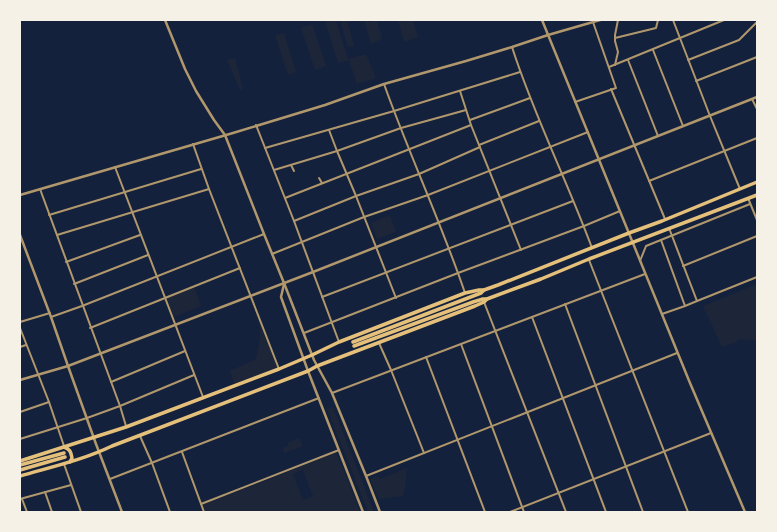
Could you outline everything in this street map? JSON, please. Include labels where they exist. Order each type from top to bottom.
[{"type":"main road","points":[[20,461],[126,428],[279,369],[339,342],[465,294],[484,290],[665,220],[757,182]]},
{"type":"main road","points":[[20,476],[100,452],[589,259],[757,195]]},
{"type":"main road","points":[[484,290],[481,294],[354,344],[473,302],[483,299],[485,301]]},
{"type":"main road","points":[[64,447],[69,449],[71,453],[72,458],[70,462]]},
{"type":"main road","points":[[20,465],[65,455],[20,470]]},
{"type":"street","points":[[165,20],[196,91],[225,135],[312,355],[332,393],[380,512]]},
{"type":"street","points":[[542,20],[645,274],[745,512]]},
{"type":"street","points":[[20,195],[325,105],[384,84],[466,61],[600,20]]},
{"type":"street","points":[[616,65],[618,52],[615,38],[618,20]]},
{"type":"street","points":[[615,38],[656,28],[658,20]]},
{"type":"street","points":[[673,20],[740,190]]},
{"type":"street","points":[[609,68],[724,20]]},
{"type":"street","points":[[688,60],[739,40],[756,21]]},
{"type":"street","points":[[575,102],[616,88],[593,22]]},
{"type":"street","points":[[512,47],[530,98],[592,248]]},
{"type":"street","points":[[653,50],[683,126]]},
{"type":"street","points":[[696,81],[757,57]]},
{"type":"street","points":[[628,60],[658,136]]},
{"type":"street","points":[[264,148],[394,111],[520,72]]},
{"type":"street","points":[[384,84],[439,223],[465,294]]},
{"type":"street","points":[[611,90],[665,220]]},
{"type":"street","points":[[460,91],[471,125],[521,250]]},
{"type":"street","points":[[20,380],[68,366],[100,354],[376,248],[757,97]]},
{"type":"street","points":[[470,120],[530,98]]},
{"type":"street","points":[[752,99],[757,109]]},
{"type":"street","points":[[274,170],[337,151],[401,128],[466,110]]},
{"type":"street","points":[[294,221],[356,196],[419,174],[540,121]]},
{"type":"street","points":[[256,125],[339,342]]},
{"type":"street","points":[[285,198],[471,125]]},
{"type":"street","points":[[329,130],[396,298]]},
{"type":"street","points":[[272,254],[364,217],[428,195],[588,132]]},
{"type":"street","points":[[649,181],[757,138]]},
{"type":"street","points":[[193,144],[279,369]]},
{"type":"street","points":[[291,165],[294,171]]},
{"type":"street","points":[[115,167],[204,398]]},
{"type":"street","points":[[49,214],[202,168]]},
{"type":"street","points":[[319,178],[322,183]]},
{"type":"street","points":[[40,189],[120,406],[126,428]]},
{"type":"street","points":[[57,235],[209,189]]},
{"type":"street","points":[[748,198],[757,220]]},
{"type":"street","points":[[322,297],[511,226],[573,201]]},
{"type":"street","points":[[640,261],[646,246],[750,204]]},
{"type":"street","points":[[304,333],[620,211]]},
{"type":"street","points":[[712,212],[714,218]]},
{"type":"street","points":[[669,228],[697,301]]},
{"type":"street","points":[[51,317],[157,277],[264,234]]},
{"type":"street","points":[[66,262],[140,235]]},
{"type":"street","points":[[20,236],[50,313],[122,512]]},
{"type":"street","points":[[683,266],[757,236]]},
{"type":"street","points":[[661,240],[686,306]]},
{"type":"street","points":[[74,284],[148,255]]},
{"type":"street","points":[[589,259],[688,512]]},
{"type":"street","points":[[90,328],[240,268]]},
{"type":"street","points":[[332,393],[645,274]]},
{"type":"street","points":[[662,314],[686,306],[757,277]]},
{"type":"street","points":[[284,283],[281,297],[363,512]]},
{"type":"street","points":[[485,301],[495,331],[566,512]]},
{"type":"street","points":[[565,304],[643,512]]},
{"type":"street","points":[[20,322],[50,313]]},
{"type":"street","points":[[532,317],[606,512]]},
{"type":"street","points":[[20,328],[49,402],[64,447]]},
{"type":"street","points":[[379,343],[424,453]]},
{"type":"street","points":[[461,344],[524,512]]},
{"type":"street","points":[[20,347],[27,345]]},
{"type":"street","points":[[110,382],[185,351]]},
{"type":"street","points":[[366,476],[678,353]]},
{"type":"street","points":[[426,357],[485,512]]},
{"type":"street","points":[[20,439],[120,406],[194,375]]},
{"type":"street","points":[[110,480],[319,398]]},
{"type":"street","points":[[20,412],[49,402]]},
{"type":"street","points":[[510,512],[711,433]]},
{"type":"street","points":[[140,436],[152,463],[170,512]]},
{"type":"street","points":[[201,504],[340,450]]},
{"type":"street","points":[[182,452],[204,512]]},
{"type":"street","points":[[64,464],[81,512]]},
{"type":"street","points":[[27,512],[21,499],[71,485]]},
{"type":"street","points":[[45,492],[52,512]]},
{"type":"shaded area","points":[[336,20],[348,59],[366,54],[376,78],[357,84],[349,60],[338,63],[325,21]]},
{"type":"shaded area","points":[[340,20],[347,20],[354,46],[348,47]]},
{"type":"shaded area","points":[[364,20],[369,22],[377,20],[382,39],[371,44]]},
{"type":"shaded area","points":[[398,20],[413,20],[418,37],[404,42]]},
{"type":"shaded area","points":[[312,24],[326,66],[315,70],[301,28]]},
{"type":"shaded area","points":[[284,33],[296,72],[288,75],[275,35]]},
{"type":"shaded area","points":[[235,58],[243,89],[240,90],[227,60]]},
{"type":"shaded area","points":[[390,215],[396,232],[377,239],[371,223]]},
{"type":"shaded area","points":[[757,284],[757,341],[741,339],[722,347],[703,306]]},
{"type":"shaded area","points":[[194,287],[201,306],[174,317],[167,298]]},
{"type":"shaded area","points":[[260,324],[278,369],[235,386],[230,371],[256,359],[260,338]]},
{"type":"shaded area","points":[[333,407],[374,512],[368,512],[327,409]]},
{"type":"shaded area","points":[[299,438],[303,446],[284,453],[283,448],[288,446],[288,443]]},
{"type":"shaded area","points":[[336,452],[360,512],[206,512],[203,505]],"holes":[[[303,470],[313,496],[303,500],[293,474]]]},
{"type":"shaded area","points":[[407,468],[403,496],[379,499],[370,479],[377,476],[381,479]]}]
